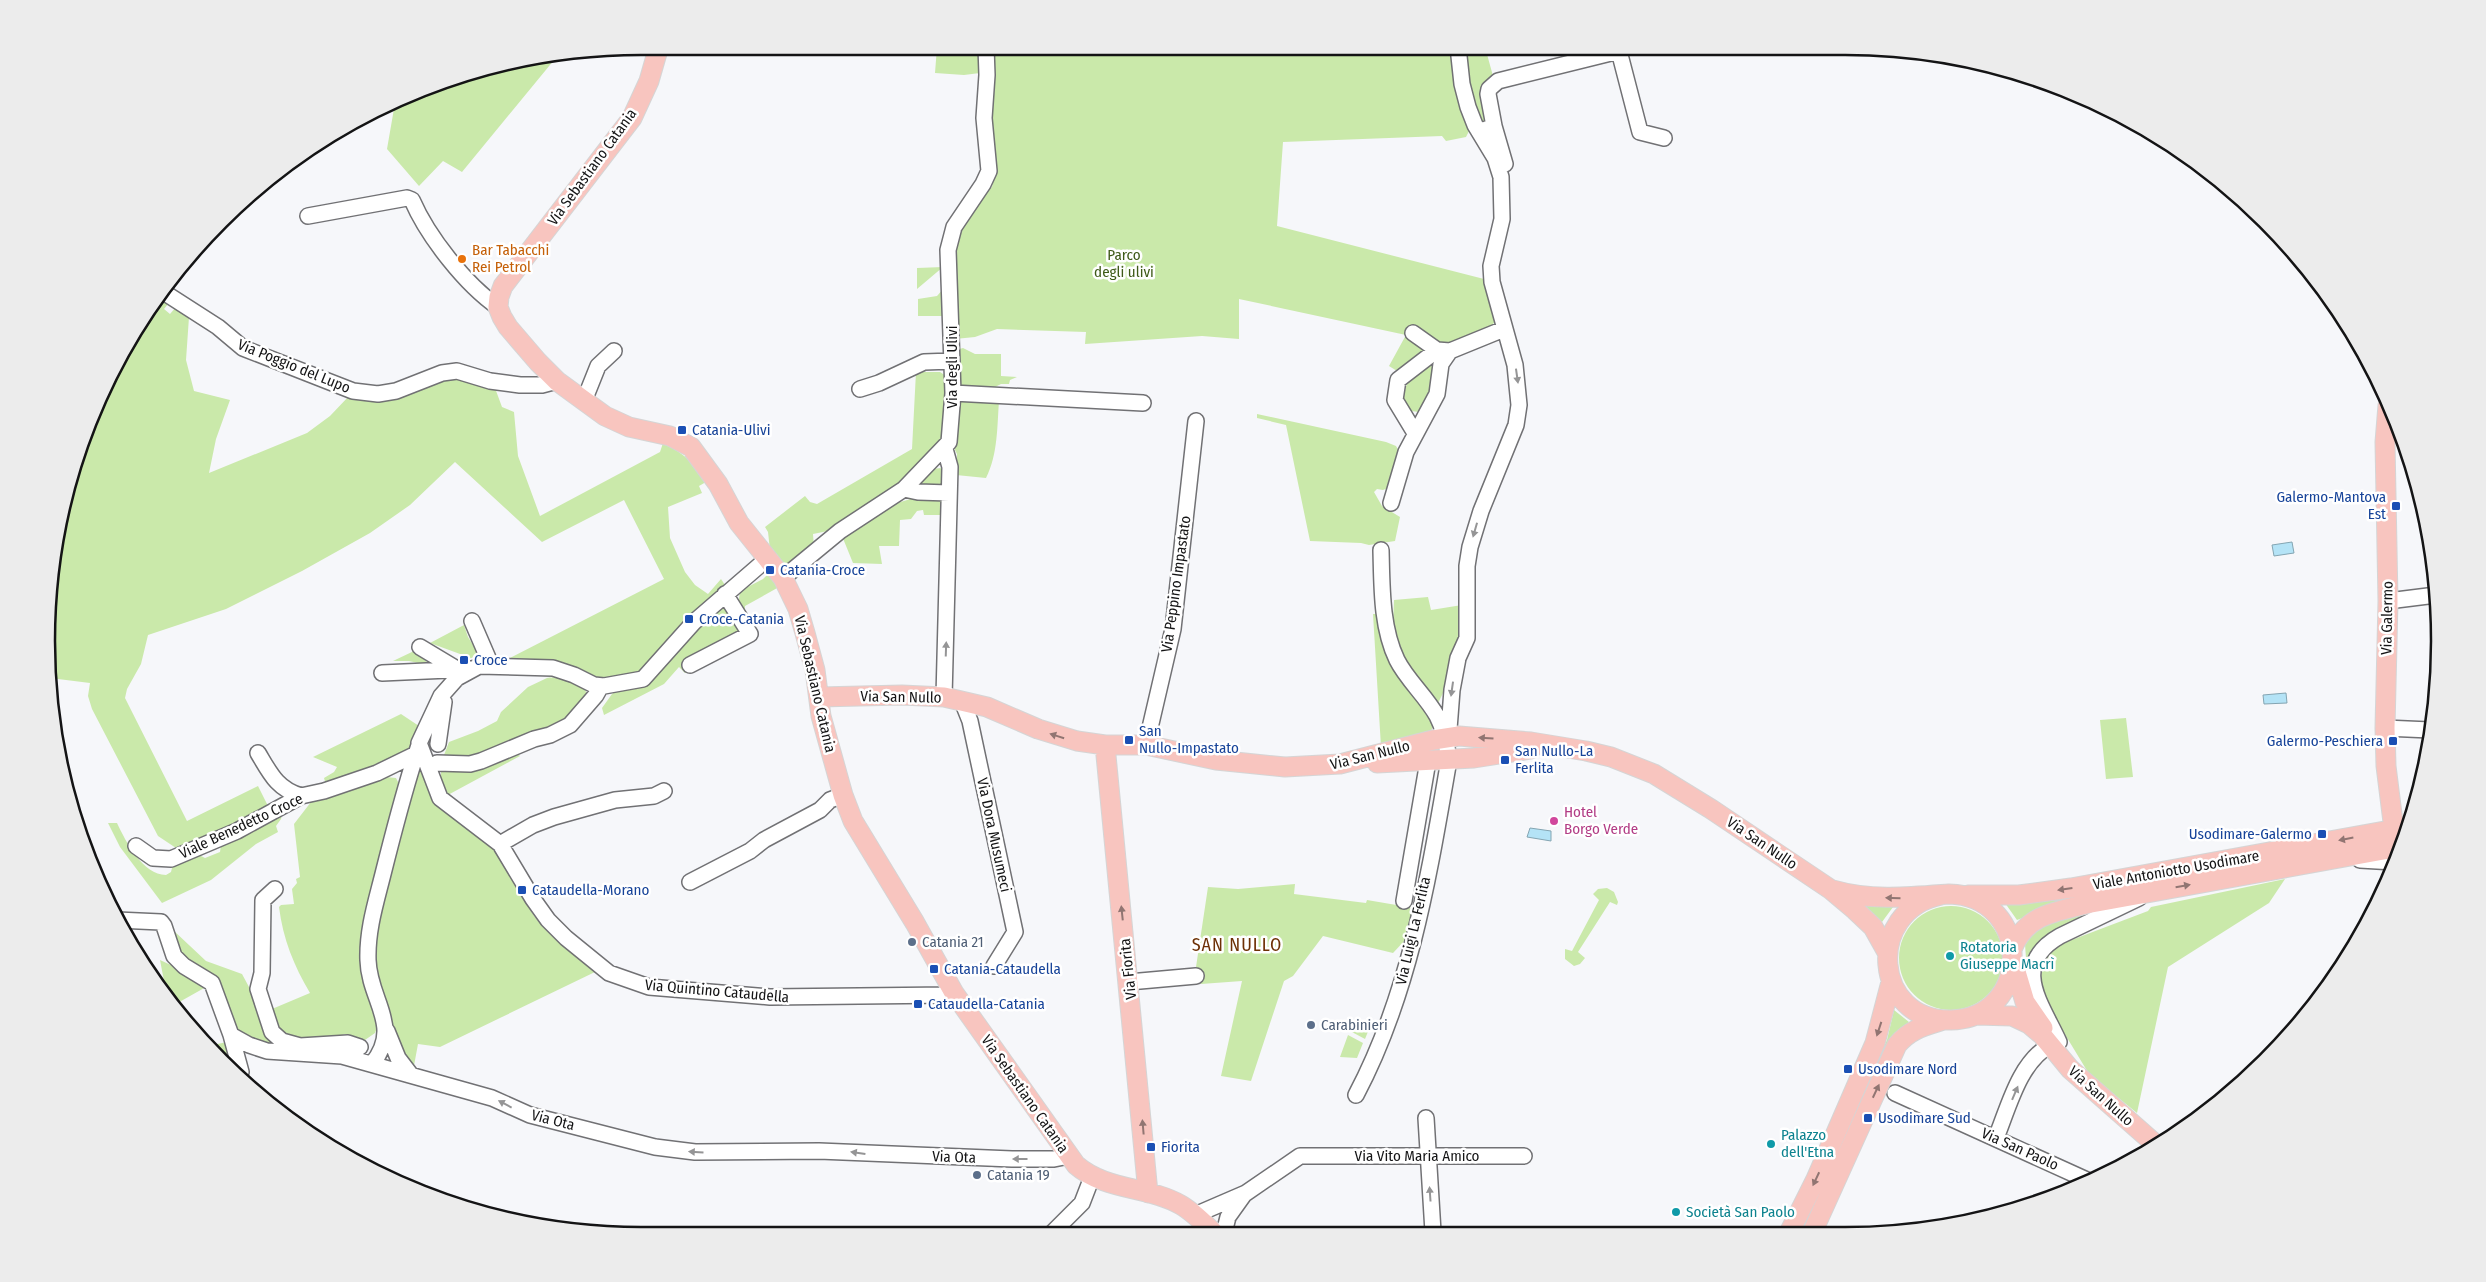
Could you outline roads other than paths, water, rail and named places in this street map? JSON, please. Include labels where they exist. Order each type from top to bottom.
[{"type":"main road","name":"Via Sebastiano Catania","points":[[657,55],[650,82],[632,118],[503,286],[498,307],[508,328],[557,381],[615,421],[670,436],[691,447],[714,477],[739,523],[784,578],[798,609],[805,633],[819,697],[821,716],[842,795],[853,821],[915,923],[954,993],[1069,1156],[1092,1177],[1148,1193],[1181,1205],[1211,1227]]},
{"type":"main road","name":"Via Galermo","points":[[2387,420],[2385,450],[2388,601],[2386,766],[2399,831]]},
{"type":"main road","name":"Via San Nullo","points":[[819,697],[919,694],[953,699],[1004,713],[1055,736],[1105,745],[1146,745],[1216,760],[1284,767],[1319,767],[1405,755],[1445,738],[1477,738],[1552,745],[1611,757],[1654,774],[1711,809],[1830,890],[1874,926],[1887,952]]},
{"type":"main road","name":"Via Fiorita","points":[[1105,745],[1148,1193]]},
{"type":"main road","points":[[1405,755],[1428,761],[1449,760],[1474,758],[1552,745]]},
{"type":"main road","name":"Viale Antoniotto Usodimare","points":[[1949,895],[2019,895],[2071,888],[2398,834]]},
{"type":"main road","name":"Viale Antoniotto Usodimare","points":[[2013,955],[2023,929],[2040,917],[2086,904],[2328,860],[2398,835]]},
{"type":"main road","points":[[1830,890],[1849,895],[1897,898],[1949,895],[1974,899],[1997,915],[2007,930],[2025,1002],[2035,1019],[2055,1044]]},
{"type":"main road","points":[[1944,1020],[1928,1016],[1913,1008],[1900,996],[1891,982],[1887,952],[1891,935],[1904,914],[1917,903],[1949,895]]},
{"type":"main road","points":[[1976,1015],[1990,1006],[2002,994],[2010,979],[2013,955]]},
{"type":"main road","points":[[1792,1227],[1816,1179],[1875,1043],[1891,982]]},
{"type":"main road","points":[[1815,1227],[1897,1045],[1906,1035],[1914,1029],[1944,1020],[1961,1019],[1976,1015],[2001,1015],[2022,1019],[2055,1044]]},
{"type":"main road","name":"Via San Nullo","points":[[2055,1044],[2070,1069],[2151,1140]]},
{"type":"street","name":"Via degli Ulivi","points":[[953,699],[950,467],[945,449],[951,435],[953,393],[950,242],[959,218],[983,184],[989,171],[984,109],[987,75],[986,55]]},
{"type":"street","points":[[1459,55],[1464,93],[1479,132],[1495,158],[1501,177],[1502,219]]},
{"type":"street","points":[[1445,738],[1449,729],[1457,665],[1467,638],[1467,566],[1470,547],[1480,511],[1513,434],[1518,416],[1515,364],[1504,329],[1491,273],[1510,191],[1507,170],[1494,126],[1488,94],[1489,89],[1498,81],[1596,55]]},
{"type":"street","points":[[1621,55],[1640,132],[1664,138]]},
{"type":"street","points":[[1479,132],[1494,126]]},
{"type":"street","points":[[308,216],[407,198],[412,200],[439,244],[481,295],[498,307]]},
{"type":"street","name":"Via Poggio del Lupo","points":[[168,295],[218,327],[243,348],[361,393],[378,394],[402,390],[450,371],[520,385],[542,385],[557,381]]},
{"type":"street","points":[[1414,433],[1396,400],[1397,386],[1402,376],[1443,350],[1504,329]]},
{"type":"street","points":[[1413,333],[1443,350]]},
{"type":"street","points":[[1391,504],[1406,452],[1414,433],[1437,394],[1443,350]]},
{"type":"street","points":[[584,400],[598,366],[614,351]]},
{"type":"street","points":[[860,389],[879,383],[924,362],[952,361]]},
{"type":"street","points":[[953,393],[1108,400],[1119,403],[1143,404]]},
{"type":"street","name":"Via Peppino Impastato","points":[[1146,745],[1173,629],[1196,421]]},
{"type":"street","points":[[784,578],[840,530],[904,488],[945,449]]},
{"type":"street","points":[[904,488],[918,492],[949,493]]},
{"type":"street","points":[[1381,550],[1382,589],[1387,626],[1395,654],[1404,671],[1438,718],[1445,738],[1449,760]]},
{"type":"street","points":[[382,673],[455,668],[472,669],[491,665],[553,668],[601,686],[621,685],[643,679],[676,639],[768,558]]},
{"type":"street","points":[[690,665],[750,634],[725,594]]},
{"type":"street","points":[[2388,601],[2429,596]]},
{"type":"street","points":[[472,621],[491,665]]},
{"type":"street","points":[[420,648],[455,668]]},
{"type":"street","points":[[411,1075],[398,1058],[381,1015],[369,972],[368,943],[406,783],[425,755],[441,719],[449,686],[472,669]]},
{"type":"street","name":"Viale Benedetto Croce","points":[[136,846],[153,858],[171,859],[236,831],[301,796],[384,773],[425,755],[470,764],[480,762],[534,739],[550,735],[570,725],[601,686]]},
{"type":"street","name":"Via Dora Musumeci","points":[[953,699],[970,721],[1015,932],[994,966]]},
{"type":"street","points":[[2385,728],[2424,730]]},
{"type":"street","points":[[258,753],[273,779],[282,788],[301,796]]},
{"type":"street","name":"Via Quintino Cataudella","points":[[425,755],[440,798],[500,844],[532,899],[548,920],[597,966],[628,981],[674,990],[770,997],[949,995],[954,993]]},
{"type":"street","name":"Via Luigi La Ferlita","points":[[1356,1095],[1387,1031],[1415,940],[1449,760]]},
{"type":"street","points":[[1404,901],[1428,761]]},
{"type":"street","points":[[384,773],[400,776],[406,783]]},
{"type":"street","points":[[500,844],[534,825],[554,817],[615,800],[654,796],[664,791]]},
{"type":"street","points":[[690,882],[750,851],[764,840],[820,810],[830,800],[842,795]]},
{"type":"street","points":[[2328,860],[2387,862]]},
{"type":"street","points":[[275,888],[264,900],[262,973],[258,989],[272,1032],[282,1041],[300,1046],[348,1043],[360,1047]]},
{"type":"street","points":[[1996,1138],[2027,1065],[2040,1051],[2055,1044],[2036,999],[2034,988],[2033,970],[2039,954],[2051,941],[2151,892]]},
{"type":"street","points":[[126,920],[156,921],[164,926],[174,956],[184,966],[212,983],[231,1035],[238,1065]]},
{"type":"street","points":[[1129,982],[1196,976]]},
{"type":"street","points":[[342,1056],[378,1036],[381,1030],[381,1015]]},
{"type":"street","points":[[372,1064],[384,1045],[387,1031]]},
{"type":"street","name":"Via Ota","points":[[231,1035],[249,1045],[267,1051],[342,1056],[492,1098],[530,1115],[677,1151],[790,1153],[819,1151],[869,1155],[1020,1159],[1054,1159],[1069,1156]]},
{"type":"street","points":[[242,1069],[249,1045]]},
{"type":"street","name":"Via San Paolo","points":[[1895,1093],[2081,1177]]},
{"type":"street","points":[[1426,1118],[1433,1227]]},
{"type":"street","name":"Via Vito Maria Amico","points":[[1246,1193],[1300,1156],[1524,1156]]},
{"type":"street","points":[[1058,1227],[1082,1203],[1092,1177]]},
{"type":"street","points":[[1219,1227],[1246,1193]]},
{"type":"street","points":[[1195,1215],[1246,1193]]},
{"type":"water","points":[[2292,542],[2294,553],[2274,556],[2272,545]]},
{"type":"water","points":[[2286,693],[2287,703],[2264,704],[2263,695]]},
{"type":"water","points":[[1530,828],[1551,831],[1551,841],[1527,837]]},
{"type":"place","name":"Bar Tabacchi Rei Petrol","points":[[462,259]]},
{"type":"place","name":"Catania-Ulivi","points":[[682,430]]},
{"type":"place","name":"Galermo-Mantova Est","points":[[2396,506]]},
{"type":"place","name":"Catania-Croce","points":[[770,570]]},
{"type":"place","name":"Croce-Catania","points":[[689,619]]},
{"type":"place","name":"Croce","points":[[464,660]]},
{"type":"place","name":"San Nullo-Impastato","points":[[1129,740]]},
{"type":"place","name":"Galermo-Peschiera","points":[[2393,741]]},
{"type":"place","name":"San Nullo-La Ferlita","points":[[1505,760]]},
{"type":"place","name":"Hotel Borgo Verde","points":[[1554,821]]},
{"type":"place","name":"Usodimare-Galermo","points":[[2322,834]]},
{"type":"place","name":"Cataudella-Morano","points":[[522,890]]},
{"type":"place","name":"Catania 21","points":[[912,942]]},
{"type":"place","name":"Rotatoria Giuseppe Macrì","points":[[1950,956]]},
{"type":"place","name":"Catania-Cataudella","points":[[934,969]]},
{"type":"place","name":"Cataudella-Catania","points":[[918,1004]]},
{"type":"place","name":"Carabinieri","points":[[1311,1025]]},
{"type":"place","name":"Usodimare Nord","points":[[1848,1069]]},
{"type":"place","name":"Usodimare Sud","points":[[1868,1118]]},
{"type":"place","name":"Palazzo dell'Etna","points":[[1771,1144]]},
{"type":"place","name":"Fiorita","points":[[1151,1147]]},
{"type":"place","name":"Catania 19","points":[[977,1175]]},
{"type":"place","name":"Società San Paolo","points":[[1676,1212]]},
{"type":"district","name":"SAN NULLO","points":[[1237,945]]},
{"type":"park label","name":"Parco degli ulivi","points":[[1124,264]]}]
